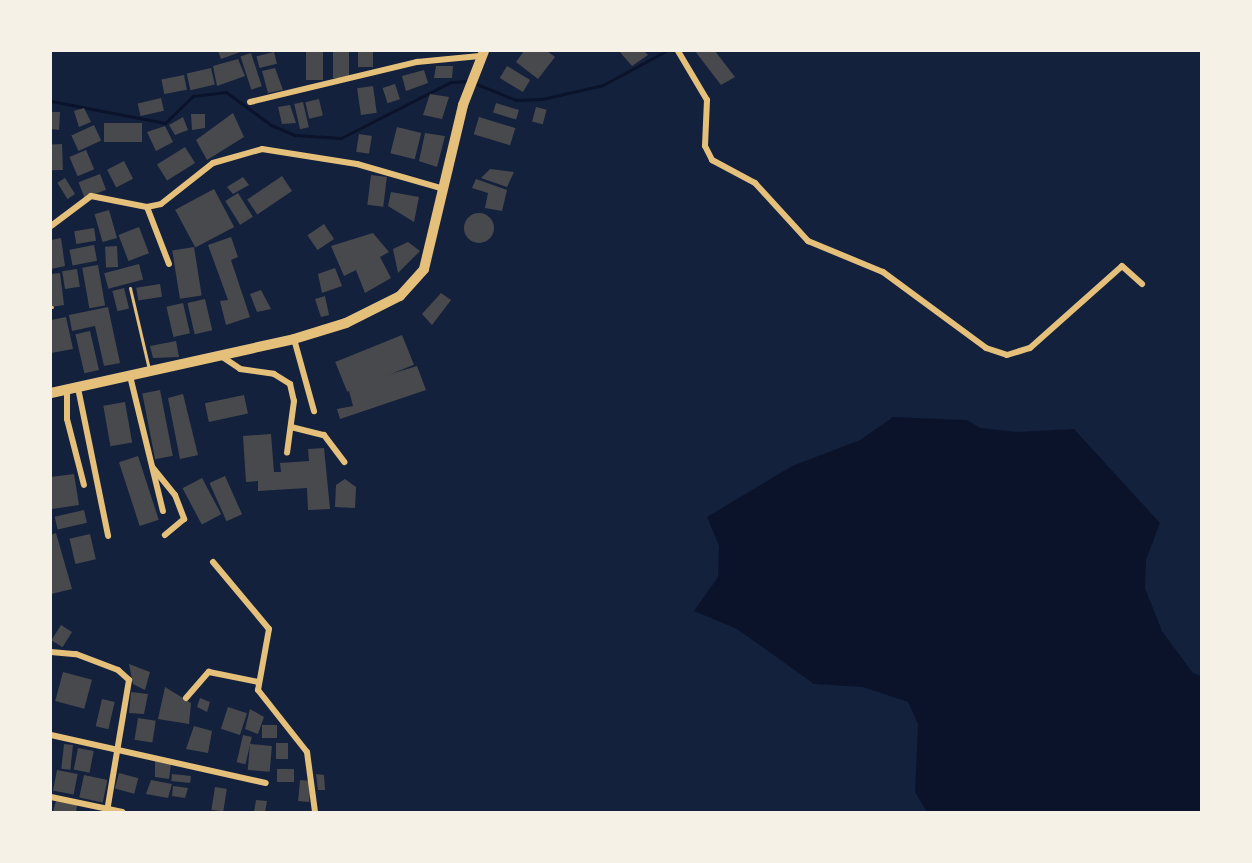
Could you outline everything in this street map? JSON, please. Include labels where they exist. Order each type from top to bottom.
[{"type":"highway","points":[[51,393],[218,354],[294,339],[379,308],[413,285],[424,268],[463,105],[482,54]]},
{"type":"street","points":[[678,51],[707,100],[705,146],[712,160],[755,183],[808,241],[883,272],[986,348],[1007,355],[1030,348],[1122,266],[1142,284]]},
{"type":"street","points":[[250,102],[417,62],[482,54]]},
{"type":"street","points":[[51,226],[91,196],[147,207],[160,204],[213,164],[262,149],[357,164],[444,189]]},
{"type":"street","points":[[147,207],[169,264]]},
{"type":"street","points":[[294,339],[314,411]]},
{"type":"street","points":[[218,354],[240,369],[274,374],[290,384],[295,392],[287,453]]},
{"type":"street","points":[[130,376],[163,511]]},
{"type":"street","points":[[78,388],[108,536]]},
{"type":"street","points":[[67,390],[67,419],[84,485]]},
{"type":"street","points":[[291,427],[324,435],[344,462]]},
{"type":"street","points":[[152,468],[175,495],[183,519],[165,535]]},
{"type":"street","points":[[213,562],[269,629],[258,682],[262,697],[307,752],[315,812]]},
{"type":"street","points":[[51,652],[76,654],[127,674],[108,811]]},
{"type":"street","points":[[186,698],[209,672],[258,682]]},
{"type":"street","points":[[51,735],[266,783]]},
{"type":"street","points":[[51,797],[108,811],[122,812]]},
{"type":"lane","points":[[130,288],[149,370]]},
{"type":"water","points":[[893,417],[967,420],[980,428],[1018,432],[1074,429],[1160,523],[1146,560],[1145,588],[1162,631],[1193,673],[1201,676],[1201,812],[927,812],[915,792],[918,724],[908,702],[863,687],[814,684],[737,629],[694,611],[718,577],[719,546],[707,517],[792,466],[860,440]]},
{"type":"building","points":[[218,51],[243,51],[221,59]]},
{"type":"building","points":[[306,51],[323,51],[323,80],[306,80]]},
{"type":"building","points":[[333,51],[349,51],[349,78],[333,78]]},
{"type":"building","points":[[358,51],[373,51],[373,67],[358,67]]},
{"type":"building","points":[[524,51],[547,51],[555,57],[538,79],[516,62]]},
{"type":"building","points":[[619,51],[644,51],[648,55],[632,66]]},
{"type":"building","points":[[695,51],[715,51],[735,77],[721,85]]},
{"type":"building","points":[[274,52],[277,64],[259,68],[257,56]]},
{"type":"building","points":[[251,53],[262,86],[251,90],[241,56]]},
{"type":"building","points":[[238,59],[245,76],[217,86],[213,66]]},
{"type":"building","points":[[436,66],[453,66],[452,78],[434,78]]},
{"type":"building","points":[[507,66],[530,80],[523,92],[500,78]]},
{"type":"building","points":[[211,68],[215,85],[190,90],[187,74]]},
{"type":"building","points":[[275,68],[283,90],[268,93],[262,71]]},
{"type":"building","points":[[424,70],[428,83],[406,91],[402,76]]},
{"type":"building","points":[[184,75],[187,90],[164,94],[161,79]]},
{"type":"building","points":[[395,84],[400,99],[388,103],[383,88]]},
{"type":"building","points":[[373,86],[377,113],[361,115],[357,88]]},
{"type":"building","points":[[430,94],[449,97],[442,119],[423,115]]},
{"type":"building","points":[[161,98],[164,111],[141,116],[138,103]]},
{"type":"building","points":[[319,99],[323,116],[309,119],[305,102]]},
{"type":"building","points":[[303,102],[309,127],[300,129],[294,104]]},
{"type":"building","points":[[496,103],[519,110],[516,120],[493,113]]},
{"type":"building","points":[[290,105],[296,123],[282,124],[278,107]]},
{"type":"building","points":[[536,107],[547,110],[543,124],[532,121]]},
{"type":"building","points":[[84,108],[91,122],[79,127],[74,111]]},
{"type":"building","points":[[51,112],[60,112],[59,130],[51,129]]},
{"type":"building","points":[[233,113],[244,137],[207,160],[196,140]]},
{"type":"building","points":[[191,114],[205,114],[205,128],[192,130]]},
{"type":"building","points":[[183,117],[188,130],[175,135],[169,125]]},
{"type":"building","points":[[479,117],[515,128],[510,145],[474,134]]},
{"type":"building","points":[[104,123],[142,123],[142,142],[104,142]]},
{"type":"building","points":[[94,125],[101,140],[79,151],[71,136]]},
{"type":"building","points":[[165,126],[173,142],[156,151],[147,132]]},
{"type":"building","points":[[397,127],[421,133],[415,159],[390,153]]},
{"type":"building","points":[[425,133],[445,136],[437,167],[419,161]]},
{"type":"building","points":[[359,134],[372,136],[369,154],[356,152]]},
{"type":"building","points":[[51,144],[62,144],[63,170],[52,170]]},
{"type":"building","points":[[185,147],[195,163],[167,181],[157,164]]},
{"type":"building","points":[[86,150],[94,169],[78,176],[69,157]]},
{"type":"building","points":[[124,161],[133,179],[116,187],[107,170]]},
{"type":"building","points":[[490,169],[514,172],[507,187],[481,178]]},
{"type":"building","points":[[100,174],[106,190],[85,198],[79,182]]},
{"type":"building","points":[[371,175],[387,177],[383,207],[367,205]]},
{"type":"building","points":[[282,176],[292,191],[257,214],[247,199]]},
{"type":"building","points":[[243,177],[249,185],[233,194],[227,187]]},
{"type":"building","points":[[65,178],[75,194],[67,199],[57,183]]},
{"type":"building","points":[[476,179],[507,190],[502,211],[485,208],[488,193],[472,188]]},
{"type":"building","points":[[214,189],[234,227],[195,248],[175,210]]},
{"type":"building","points":[[391,192],[419,197],[414,222],[388,206]]},
{"type":"building","points":[[238,193],[253,217],[240,225],[225,201]]},
{"type":"building","points":[[109,210],[117,238],[103,242],[95,214]]},
{"type":"building","points":[[479,213],[490,217],[494,228],[490,239],[479,243],[468,239],[464,228],[468,217]]},
{"type":"building","points":[[324,224],[334,239],[317,250],[307,235]]},
{"type":"building","points":[[139,227],[149,253],[128,261],[118,235]]},
{"type":"building","points":[[94,228],[96,241],[76,244],[74,231]]},
{"type":"building","points":[[373,233],[389,252],[380,257],[391,278],[365,293],[356,270],[344,276],[331,246]]},
{"type":"building","points":[[231,237],[238,257],[231,260],[250,317],[226,325],[220,301],[228,300],[208,245]]},
{"type":"building","points":[[61,238],[65,266],[51,269],[51,240]]},
{"type":"building","points":[[408,242],[420,251],[398,273],[393,249]]},
{"type":"building","points":[[94,245],[97,261],[73,265],[69,250]]},
{"type":"building","points":[[117,246],[118,267],[106,268],[105,247]]},
{"type":"building","points":[[194,247],[202,295],[180,299],[172,250]]},
{"type":"building","points":[[139,264],[143,279],[108,289],[104,273]]},
{"type":"building","points":[[98,265],[105,305],[89,308],[82,268]]},
{"type":"building","points":[[335,268],[342,286],[322,293],[318,274]]},
{"type":"building","points":[[77,269],[80,287],[65,289],[62,271]]},
{"type":"building","points":[[60,273],[64,305],[51,307],[51,274]]},
{"type":"building","points":[[160,284],[162,297],[138,301],[136,288]]},
{"type":"building","points":[[124,288],[129,308],[117,311],[112,291]]},
{"type":"building","points":[[261,290],[271,309],[257,312],[250,294]]},
{"type":"building","points":[[441,293],[451,300],[432,325],[422,314]]},
{"type":"building","points":[[325,296],[329,315],[321,317],[315,299]]},
{"type":"building","points":[[205,299],[212,330],[195,334],[187,303]]},
{"type":"building","points":[[183,303],[190,333],[173,337],[166,307]]},
{"type":"building","points":[[108,307],[120,363],[104,366],[95,326],[72,331],[69,315]]},
{"type":"building","points":[[66,317],[73,349],[51,353],[51,320]]},
{"type":"building","points":[[90,331],[99,370],[84,373],[75,334]]},
{"type":"building","points":[[402,335],[414,365],[347,392],[335,362]]},
{"type":"building","points":[[176,341],[179,357],[153,358],[150,346]]},
{"type":"building","points":[[417,366],[426,390],[340,419],[337,409],[353,406],[348,387]]},
{"type":"building","points":[[160,390],[173,456],[155,459],[142,393]]},
{"type":"building","points":[[183,394],[198,455],[180,459],[168,398]]},
{"type":"building","points":[[244,395],[248,414],[209,422],[205,403]]},
{"type":"building","points":[[125,402],[132,442],[110,446],[103,406]]},
{"type":"building","points":[[271,434],[274,472],[281,472],[280,463],[309,461],[308,449],[324,448],[330,509],[308,510],[307,488],[258,491],[258,481],[246,482],[243,436]]},
{"type":"building","points":[[138,456],[159,520],[140,526],[119,462]]},
{"type":"building","points":[[74,474],[79,505],[52,509],[51,477]]},
{"type":"building","points":[[225,476],[242,514],[227,521],[209,483]]},
{"type":"building","points":[[202,478],[221,514],[202,525],[183,488]]},
{"type":"building","points":[[345,479],[356,487],[355,508],[335,507],[336,485]]},
{"type":"building","points":[[84,510],[87,523],[58,529],[55,517]]},
{"type":"building","points":[[56,533],[72,589],[51,594],[51,535]]},
{"type":"building","points":[[90,534],[96,559],[75,564],[70,539]]},
{"type":"building","points":[[61,625],[72,632],[62,647],[51,640]]},
{"type":"building","points":[[129,664],[150,672],[145,690],[133,684]]},
{"type":"building","points":[[63,672],[92,680],[84,709],[55,701]]},
{"type":"building","points":[[165,687],[191,703],[189,724],[158,719]]},
{"type":"building","points":[[131,692],[148,694],[144,714],[129,713]]},
{"type":"building","points":[[200,698],[210,702],[207,712],[197,707]]},
{"type":"building","points":[[102,699],[115,702],[108,729],[96,726]]},
{"type":"building","points":[[228,707],[247,713],[240,735],[221,729]]},
{"type":"building","points":[[250,709],[264,717],[258,734],[245,729]]},
{"type":"building","points":[[138,718],[156,721],[152,743],[135,740]]},
{"type":"building","points":[[262,725],[277,725],[277,738],[262,738]]},
{"type":"building","points":[[194,726],[212,731],[208,753],[186,749]]},
{"type":"building","points":[[243,735],[252,737],[245,764],[237,762]]},
{"type":"building","points":[[276,743],[288,743],[288,759],[276,759]]},
{"type":"building","points":[[64,744],[73,745],[70,770],[61,769]]},
{"type":"building","points":[[250,744],[272,746],[270,772],[248,770]]},
{"type":"building","points":[[78,748],[94,751],[90,773],[74,770]]},
{"type":"building","points":[[155,761],[171,764],[169,779],[155,777]]},
{"type":"building","points":[[277,769],[294,769],[294,782],[277,782]]},
{"type":"building","points":[[57,770],[78,774],[74,795],[53,791]]},
{"type":"building","points":[[119,773],[138,778],[134,794],[115,788]]},
{"type":"building","points":[[172,774],[191,776],[190,783],[171,781]]},
{"type":"building","points":[[316,774],[324,775],[325,790],[318,790]]},
{"type":"building","points":[[84,775],[107,780],[103,802],[79,797]]},
{"type":"building","points":[[151,780],[172,784],[168,798],[146,794]]},
{"type":"building","points":[[300,780],[311,781],[309,802],[298,801]]},
{"type":"building","points":[[173,786],[188,788],[185,798],[172,796]]},
{"type":"building","points":[[215,787],[227,789],[223,812],[211,810]]},
{"type":"building","points":[[256,800],[267,801],[265,812],[254,812]]},
{"type":"building","points":[[56,801],[77,805],[76,812],[53,812]]},
{"type":"waterway","points":[[51,101],[165,123],[193,96],[226,92],[271,125],[295,135],[341,138],[451,82],[469,81],[516,100],[542,99],[603,85],[666,51]]}]
